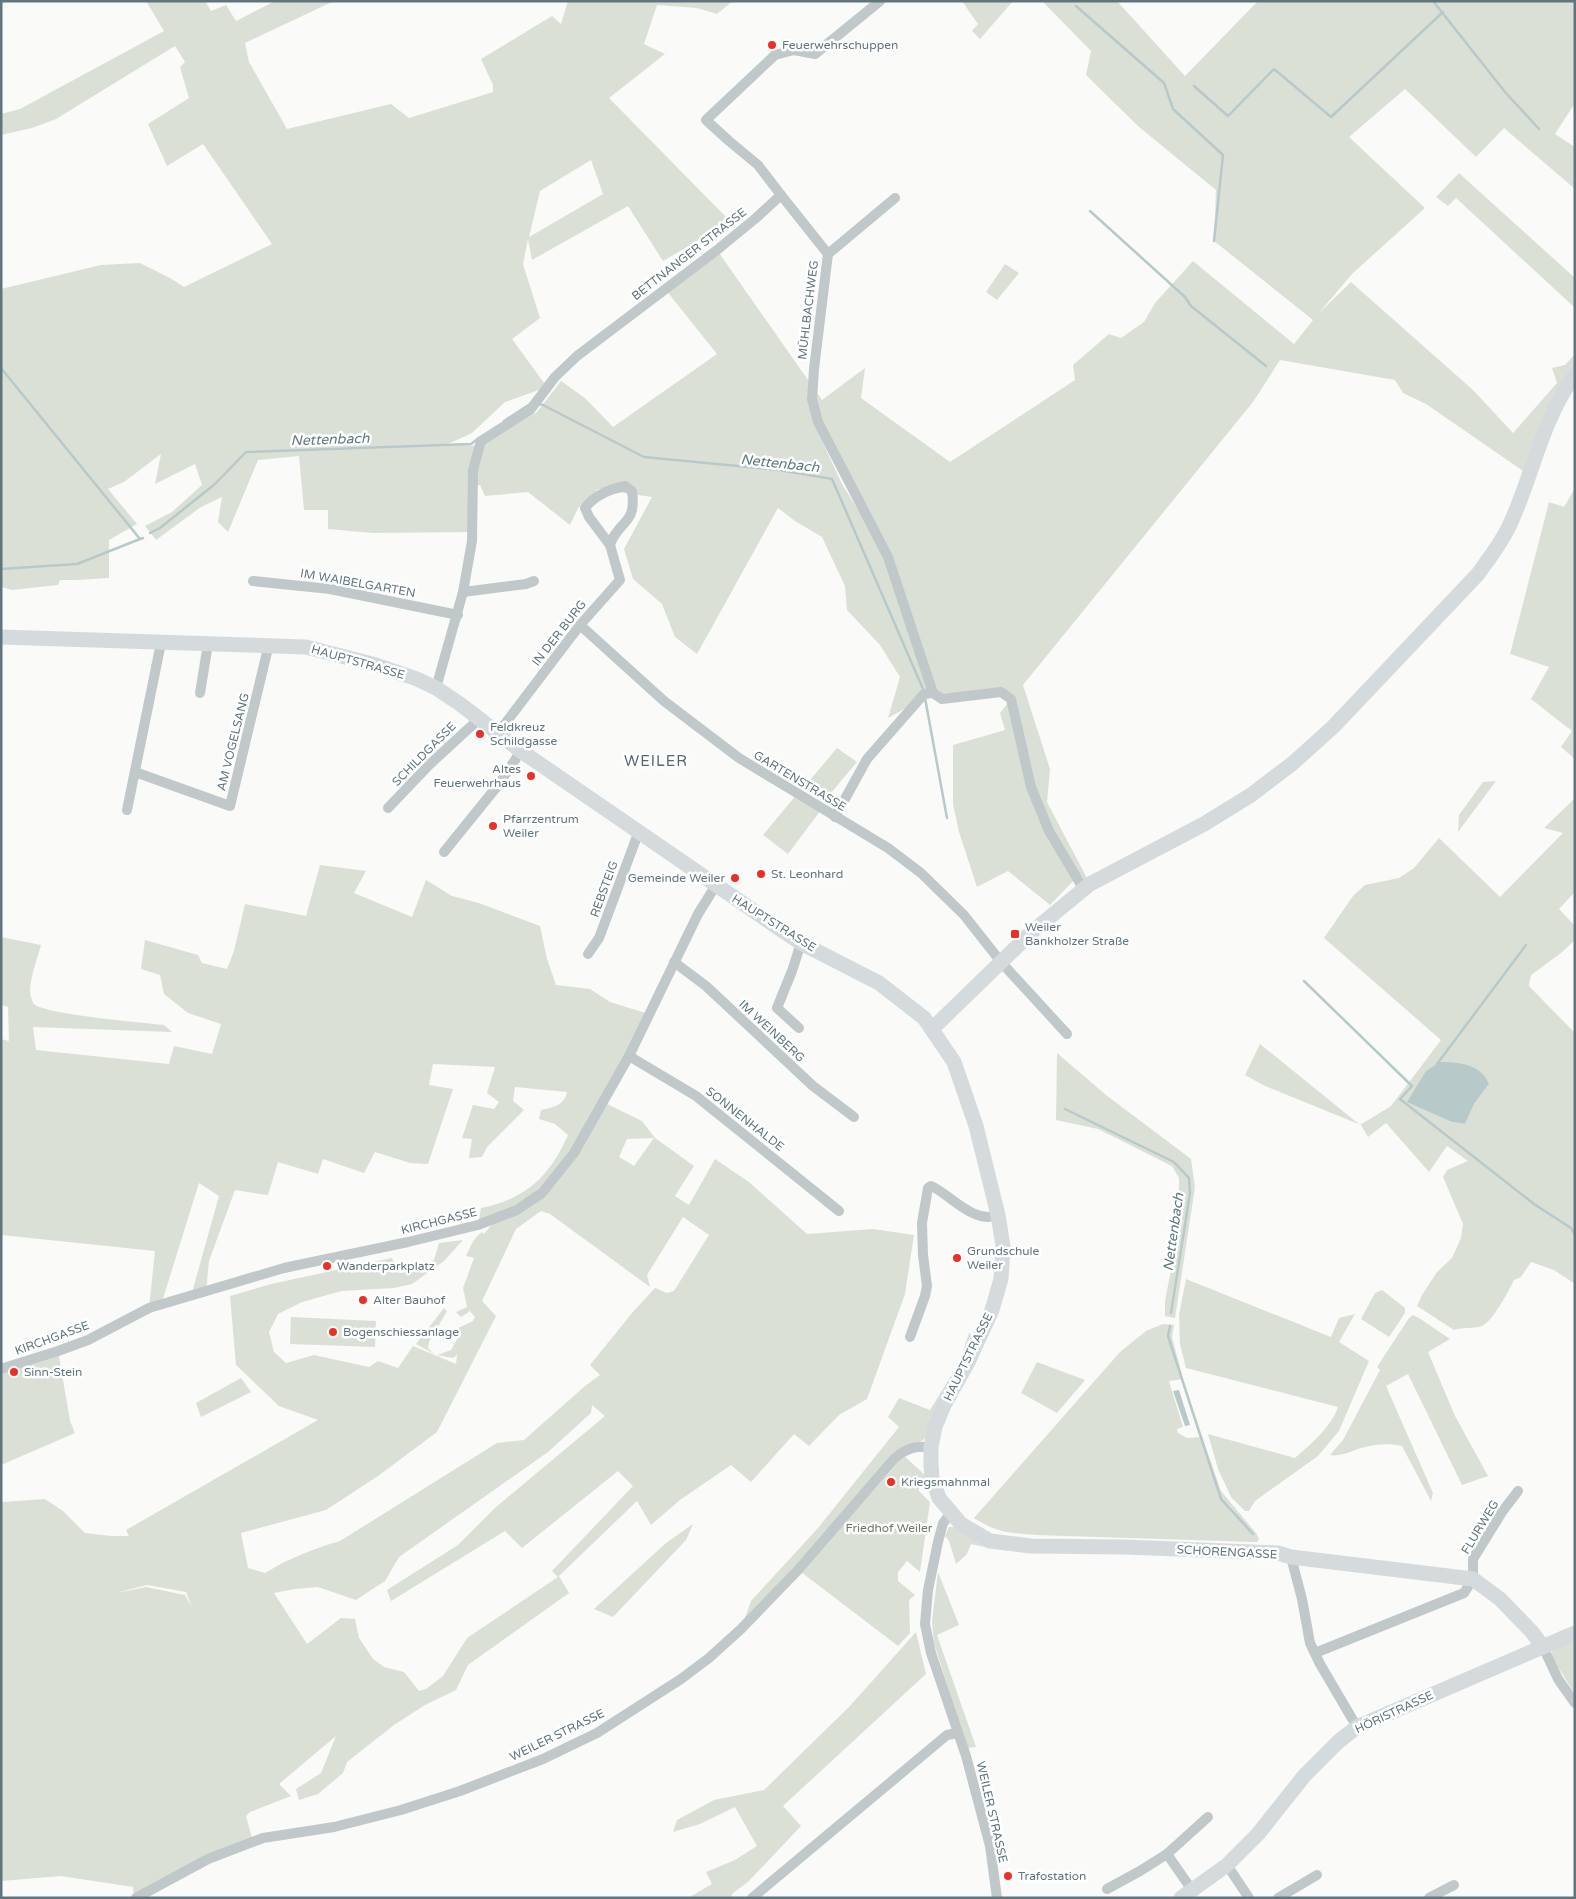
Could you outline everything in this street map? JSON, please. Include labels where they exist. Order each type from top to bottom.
[{"type":"street","points":[[781,195],[758,165],[706,120],[775,55],[794,50],[815,54],[880,1]]},
{"type":"street","name":"MÜHLBACHWEG","points":[[781,195],[828,254]]},
{"type":"street","name":"BETTNANGER STRASSE","points":[[436,688],[463,592],[472,541],[473,470],[481,441],[530,410],[555,377],[577,356],[717,250],[781,195]]},
{"type":"street","name":"MÜHLBACHWEG","points":[[895,198],[828,254],[812,400],[818,422],[888,557],[934,693]]},
{"type":"street","points":[[932,1029],[1033,931],[1090,884],[1204,824],[1251,795],[1293,763],[1333,727],[1478,574],[1498,546],[1511,523],[1523,494],[1551,415],[1575,375]]},
{"type":"street","name":"IN DER BURG","points":[[498,733],[580,625],[620,580],[610,545],[589,517],[585,508],[591,499],[625,486],[632,491],[634,502],[631,516],[613,535],[610,545]]},
{"type":"street","name":"IM WAIBELGARTEN","points":[[253,581],[330,589],[458,615]]},
{"type":"street","points":[[463,592],[526,584],[534,581]]},
{"type":"street","name":"GARTENSTRASSE","points":[[580,625],[698,729],[738,758],[888,848],[921,873],[964,915],[1001,962],[1067,1034]]},
{"type":"street","name":"HAUPTSTRASSE","points":[[1,637],[116,642],[269,644],[306,647],[389,669],[436,688],[521,751],[716,886],[801,942],[879,983],[919,1014],[932,1029],[954,1062],[976,1126],[998,1215],[1003,1246],[1001,1279],[992,1310],[968,1362],[944,1404],[931,1447],[932,1478],[939,1498],[951,1513]]},
{"type":"street","points":[[127,810],[161,643]]},
{"type":"street","points":[[200,693],[208,644]]},
{"type":"street","name":"AM VOGELSANG","points":[[135,772],[230,806],[269,644]]},
{"type":"street","points":[[835,817],[868,759],[924,694],[934,693],[942,699],[1001,692],[1011,699],[1031,787],[1049,831],[1084,890]]},
{"type":"street","name":"SCHILDGASSE","points":[[388,808],[429,765],[479,719]]},
{"type":"street","points":[[444,852],[499,784],[521,751]]},
{"type":"street","name":"REBSTEIG","points":[[588,954],[599,938],[638,831]]},
{"type":"street","name":"KIRCHGASSE","points":[[1,1369],[88,1340],[149,1308],[284,1268],[478,1225],[517,1210],[542,1193],[574,1153],[629,1056],[698,914],[716,886]]},
{"type":"street","points":[[799,1028],[777,1008],[801,942]]},
{"type":"street","name":"IM WEINBERG","points":[[674,962],[706,986],[813,1086],[854,1117]]},
{"type":"street","name":"SONNENHALDE","points":[[629,1056],[696,1096],[839,1211]]},
{"type":"street","points":[[910,1337],[927,1286],[923,1255],[922,1223],[928,1188],[931,1186],[938,1189],[963,1208],[982,1216],[993,1217],[998,1215]]},
{"type":"street","name":"WEILER STRASSE","points":[[136,1898],[208,1859],[262,1838],[334,1827],[401,1810],[460,1791],[534,1762],[597,1732],[682,1679],[709,1658],[798,1570],[894,1459],[903,1451],[931,1447]]},
{"type":"street","name":"FLURWEG","points":[[1473,1579],[1473,1559],[1502,1512],[1518,1492]]},
{"type":"street","name":"WEILER STRASSE","points":[[951,1513],[943,1523],[938,1542],[928,1590],[925,1624],[931,1653],[966,1756],[990,1846],[997,1898]]},
{"type":"street","name":"SCHORENGASSE","points":[[951,1513],[961,1524],[990,1541],[1031,1546],[1124,1547],[1278,1553],[1291,1557],[1473,1579],[1500,1599],[1532,1632],[1542,1647]]},
{"type":"street","points":[[1291,1557],[1302,1599],[1310,1643],[1357,1727]]},
{"type":"street","points":[[1315,1654],[1464,1593],[1473,1579]]},
{"type":"street","name":"HÖRISTRASSE","points":[[1186,1894],[1227,1865],[1258,1834],[1304,1776],[1338,1742],[1357,1727],[1575,1633]]},
{"type":"street","points":[[1542,1647],[1558,1679],[1575,1703]]},
{"type":"street","points":[[752,1898],[947,1735],[957,1733]]},
{"type":"street","points":[[1107,1889],[1167,1854],[1208,1817]]},
{"type":"street","points":[[1167,1854],[1186,1894]]},
{"type":"street","points":[[1227,1865],[1250,1898]]},
{"type":"street","points":[[1278,1898],[1317,1875]]},
{"type":"street","points":[[1429,1898],[1454,1885]]},
{"type":"green space","points":[[146,1],[205,1],[211,11],[226,5],[236,21],[275,1],[334,1],[245,43],[249,62],[287,129],[391,104],[409,118],[493,92],[493,85],[481,59],[552,16],[561,24],[568,1],[733,1],[717,14],[697,8],[657,5],[644,44],[665,54],[609,98],[728,219],[711,233],[663,261],[628,206],[532,260],[528,239],[523,264],[540,318],[512,339],[547,387],[505,402],[472,433],[448,444],[478,446],[537,412],[561,381],[585,398],[613,427],[717,354],[665,289],[717,250],[822,400],[865,368],[861,398],[950,462],[1075,380],[1073,365],[1109,334],[1121,338],[1144,322],[1155,303],[1193,261],[1294,344],[1313,320],[1214,241],[1216,190],[1139,127],[1086,75],[1091,51],[1042,1],[1117,1],[1185,76],[1258,1],[1575,1],[1575,103],[1555,134],[1575,147],[1575,189],[1504,128],[1476,157],[1405,89],[1349,137],[1425,208],[1352,274],[1319,313],[1351,282],[1473,390],[1513,433],[1557,383],[1552,368],[1565,365],[1575,354],[1575,375],[1529,475],[1426,404],[1403,393],[1395,380],[1280,360],[1253,402],[1023,685],[1050,769],[1047,802],[1090,884],[1074,880],[1050,905],[1008,871],[977,887],[959,832],[953,804],[953,745],[1005,730],[1000,713],[1011,699],[1001,692],[942,699],[933,693],[888,718],[900,677],[880,645],[847,610],[845,586],[822,537],[778,508],[697,654],[675,637],[662,604],[633,579],[624,549],[652,497],[598,489],[578,508],[570,525],[528,492],[485,496],[480,485],[470,487],[472,532],[372,533],[328,529],[328,510],[304,510],[299,456],[258,460],[228,532],[218,522],[222,497],[201,507],[156,540],[145,526],[172,512],[202,485],[195,464],[155,484],[161,454],[124,482],[108,489],[137,524],[109,540],[109,578],[60,580],[58,585],[12,590],[1,587],[1,289],[101,265],[140,263],[184,287],[272,244],[203,144],[167,166],[148,124],[189,98],[180,67],[185,62],[175,46],[56,119],[32,128],[1,135],[1,114],[20,109],[164,31]],"holes":[[[591,160],[603,194],[529,237],[540,191]],[[819,434],[883,550],[842,484]]]},
{"type":"green space","points":[[962,1],[1013,1],[980,39],[972,31],[978,24]]},
{"type":"green space","points":[[1459,173],[1575,278],[1575,308],[1456,198],[1448,206],[1436,197]]},
{"type":"green space","points":[[1005,264],[1019,273],[997,300],[986,292]]},
{"type":"green space","points":[[1575,488],[1575,759],[1561,747],[1572,731],[1531,699],[1549,667],[1510,654],[1549,502],[1564,507]]},
{"type":"green space","points":[[837,748],[857,762],[830,794],[810,780]]},
{"type":"green space","points":[[1496,781],[1458,832],[1459,815],[1483,782]]},
{"type":"green space","points":[[797,794],[821,810],[788,854],[763,835]]},
{"type":"green space","points":[[1575,798],[1575,892],[1559,909],[1575,926],[1575,940],[1531,975],[1529,986],[1575,1033],[1575,1284],[1554,1270],[1531,1262],[1521,1277],[1514,1280],[1500,1306],[1486,1323],[1482,1326],[1454,1330],[1417,1306],[1437,1272],[1452,1258],[1461,1238],[1463,1224],[1443,1177],[1447,1170],[1468,1161],[1447,1146],[1429,1172],[1386,1123],[1368,1137],[1361,1125],[1391,1106],[1441,1040],[1324,938],[1353,896],[1365,885],[1399,878],[1414,868],[1439,838],[1500,897],[1563,833],[1544,828]],"holes":[[[1489,1084],[1474,1104],[1465,1124],[1452,1122],[1435,1113]]]},
{"type":"green space","points":[[320,865],[366,871],[354,893],[412,917],[426,880],[452,896],[479,903],[540,926],[547,959],[556,985],[590,989],[610,1002],[649,1014],[603,1102],[642,1121],[655,1138],[694,1166],[675,1196],[689,1205],[715,1159],[749,1182],[807,1234],[873,1229],[914,1235],[905,1294],[867,1399],[839,1415],[809,1446],[794,1434],[751,1482],[731,1465],[680,1500],[651,1525],[637,1501],[559,1576],[569,1593],[468,1665],[456,1690],[425,1705],[394,1725],[347,1762],[343,1773],[318,1794],[299,1800],[296,1789],[321,1773],[336,1736],[279,1784],[291,1796],[250,1812],[246,1816],[252,1838],[134,1898],[133,1887],[61,1876],[1,1881],[1,1501],[45,1499],[63,1511],[85,1533],[129,1536],[126,1530],[318,1420],[279,1406],[236,1365],[230,1296],[271,1284],[392,1258],[399,1273],[412,1271],[434,1260],[439,1243],[463,1240],[444,1261],[412,1284],[394,1288],[342,1291],[302,1302],[278,1314],[269,1332],[274,1352],[286,1363],[314,1355],[369,1367],[378,1361],[398,1368],[413,1346],[456,1364],[457,1355],[453,1358],[437,1355],[451,1350],[461,1332],[454,1330],[473,1321],[475,1317],[469,1310],[469,1312],[461,1317],[456,1312],[467,1307],[463,1288],[474,1258],[466,1256],[472,1242],[482,1232],[484,1234],[496,1219],[478,1225],[481,1208],[511,1198],[535,1184],[553,1163],[568,1135],[555,1124],[539,1119],[541,1110],[561,1103],[566,1097],[567,1092],[515,1087],[513,1101],[524,1110],[487,1147],[482,1157],[469,1158],[472,1139],[462,1138],[473,1105],[494,1109],[499,1102],[487,1093],[495,1067],[433,1064],[429,1085],[453,1089],[428,1164],[410,1163],[375,1152],[364,1173],[323,1159],[318,1174],[278,1162],[268,1195],[235,1190],[209,1261],[206,1292],[191,1296],[219,1196],[199,1183],[161,1305],[149,1308],[155,1251],[1,1235],[1,1039],[9,1041],[8,1007],[1,1005],[1,937],[41,945],[33,971],[30,992],[34,1004],[41,1008],[74,1015],[164,1025],[172,1032],[33,1027],[36,1050],[169,1064],[174,1046],[212,1054],[221,1024],[188,1013],[164,994],[160,975],[141,969],[145,940],[198,955],[202,963],[227,969],[234,951],[245,904],[306,916]],"holes":[[[654,1138],[634,1166],[619,1157],[627,1139]],[[541,1211],[550,1214],[650,1287],[647,1275],[683,1217],[709,1235],[674,1291],[667,1293],[655,1288],[590,1365],[600,1375],[524,1440],[497,1443],[340,1541],[301,1554],[265,1573],[248,1568],[241,1533],[326,1510],[378,1476],[437,1432],[496,1316],[482,1301],[516,1229]],[[592,1405],[605,1416],[496,1507],[458,1545],[387,1590],[391,1601],[505,1531],[522,1548],[618,1471],[633,1486],[552,1571],[558,1577],[467,1638],[443,1676],[426,1689],[419,1691],[404,1672],[384,1667],[373,1659],[359,1638],[355,1619],[341,1618],[307,1644],[274,1593],[318,1587],[356,1600],[385,1581],[399,1557],[548,1452],[591,1413]],[[147,1585],[186,1592],[192,1607],[185,1595],[146,1587],[116,1593]]]},
{"type":"green space","points":[[1260,1044],[1359,1124],[1265,1086],[1245,1075]]},
{"type":"green space","points":[[1057,1053],[1106,1095],[1191,1159],[1195,1187],[1175,1318],[1165,1316],[1165,1301],[1179,1229],[1179,1178],[1172,1166],[1098,1129],[1056,1120]]},
{"type":"green space","points":[[1186,1279],[1331,1337],[1339,1318],[1355,1314],[1339,1342],[1369,1361],[1339,1431],[1318,1456],[1255,1501],[1249,1511],[1245,1511],[1231,1497],[1218,1469],[1208,1434],[1295,1458],[1326,1428],[1338,1407],[1186,1368],[1180,1344],[1179,1315]]},
{"type":"green space","points":[[1382,1290],[1405,1308],[1405,1313],[1389,1337],[1361,1319],[1375,1293]]},
{"type":"green space","points":[[444,1308],[447,1311],[429,1342],[428,1348],[434,1354],[416,1344]]},
{"type":"green space","points":[[1413,1315],[1450,1339],[1428,1352],[1455,1416],[1488,1476],[1462,1485],[1408,1374],[1386,1386],[1433,1493],[1431,1501],[1402,1446],[1392,1444],[1376,1445],[1342,1454],[1330,1455],[1343,1440],[1380,1370],[1377,1367],[1409,1318]]},
{"type":"green space","name":"Bogenschiessanlage","points":[[291,1317],[376,1321],[375,1347],[290,1344]]},
{"type":"green space","points":[[1163,1324],[1174,1325],[1172,1337],[1183,1379],[1169,1381],[1183,1427],[1177,1429],[1178,1433],[1187,1438],[1202,1437],[1221,1491],[1256,1533],[1259,1539],[1257,1542],[1018,1534],[997,1529],[974,1518],[1120,1352],[1146,1331]]},
{"type":"green space","points":[[969,1333],[974,1336],[928,1435],[922,1441],[895,1453],[741,1629],[751,1601],[818,1528],[899,1427],[888,1417],[899,1398],[930,1410],[959,1363]]},
{"type":"green space","points":[[58,1351],[70,1421],[75,1433],[1,1465],[1,1369]]},
{"type":"green space","points":[[1037,1362],[1085,1380],[1057,1413],[1021,1393]]},
{"type":"green space","points":[[241,1378],[251,1392],[201,1417],[196,1403]]},
{"type":"green space","name":"Friedhof Weiler","points":[[904,1456],[925,1475],[924,1483],[918,1490],[930,1502],[920,1572],[907,1561],[898,1572],[898,1581],[915,1595],[909,1600],[910,1633],[898,1646],[801,1572]]},
{"type":"green space","points":[[693,1524],[686,1540],[613,1617],[594,1609],[666,1543]]},
{"type":"green space","points":[[949,1527],[957,1527],[989,1548],[971,1544],[967,1554],[956,1564],[949,1541],[945,1536]]},
{"type":"green space","points":[[938,1572],[959,1625],[937,1635],[976,1747],[967,1748],[934,1643],[932,1621]]},
{"type":"green space","points":[[916,1632],[926,1674],[783,1806],[801,1826],[748,1882],[733,1893],[730,1898],[688,1898],[712,1884],[706,1872],[735,1860],[757,1846],[735,1807],[700,1824],[673,1832],[677,1820],[714,1800],[764,1790],[849,1707]]},
{"type":"green space","points":[[1575,1639],[1575,1694],[1551,1656],[1552,1651]]},
{"type":"shaded area","points":[[1440,1062],[1462,1064],[1475,1068],[1481,1072],[1489,1084],[1474,1104],[1465,1124],[1452,1122],[1407,1102],[1426,1071]]},
{"type":"shaded area","points":[[1179,1390],[1190,1425],[1185,1426],[1173,1391]]},
{"type":"waterway","points":[[1433,1],[1505,92],[1539,129]]},
{"type":"waterway","points":[[1076,6],[1164,83],[1173,109],[1223,155],[1214,241]]},
{"type":"waterway","points":[[1194,86],[1228,116],[1274,69],[1331,117],[1443,12]]},
{"type":"waterway","points":[[1090,211],[1185,297],[1191,306],[1266,366]]},
{"type":"waterway","name":"Nettenbach","points":[[1,368],[140,539],[143,538]]},
{"type":"waterway","name":"Nettenbach","points":[[504,421],[530,404]]},
{"type":"waterway","name":"Nettenbach","points":[[539,404],[644,457],[779,470],[832,479],[923,689]]},
{"type":"waterway","name":"Nettenbach","points":[[150,533],[160,528],[215,484],[246,452],[471,444],[479,438]]},
{"type":"waterway","points":[[1,569],[77,564],[140,539]]},
{"type":"waterway","name":"Nettenbach","points":[[925,698],[947,818]]},
{"type":"waterway","points":[[1437,1064],[1526,945]]},
{"type":"waterway","points":[[1304,981],[1412,1086],[1400,1099],[1534,1204],[1571,1228],[1575,1235]]},
{"type":"waterway","name":"Nettenbach","points":[[1065,1109],[1174,1162],[1189,1178],[1190,1193],[1171,1313]]},
{"type":"waterway","name":"Nettenbach","points":[[1170,1326],[1168,1336],[1221,1499],[1253,1534]]},
{"type":"place","name":"Feuerwehrschuppen","points":[[772,45]]},
{"type":"place","name":"Feldkreuz Schildgasse","points":[[480,734]]},
{"type":"place","name":"Altes Feuerwehrhaus","points":[[531,776]]},
{"type":"place","name":"Pfarrzentrum Weiler","points":[[493,826]]},
{"type":"place","name":"St. Leonhard","points":[[761,874]]},
{"type":"place","name":"Gemeinde Weiler","points":[[735,878]]},
{"type":"place","name":"Weiler Bankholzer Straße","points":[[1015,934]]},
{"type":"place","name":"Grundschule Weiler","points":[[957,1258]]},
{"type":"place","name":"Wanderparkplatz","points":[[327,1266]]},
{"type":"place","name":"Alter Bauhof","points":[[363,1300]]},
{"type":"place","name":"Bogenschiessanlage","points":[[333,1332]]},
{"type":"place","name":"Sinn-Stein","points":[[14,1372]]},
{"type":"place","name":"Kriegsmahnmal","points":[[891,1482]]},
{"type":"place","name":"Trafostation","points":[[1008,1876]]},
{"type":"district","name":"WEILER","points":[[656,761]]}]
